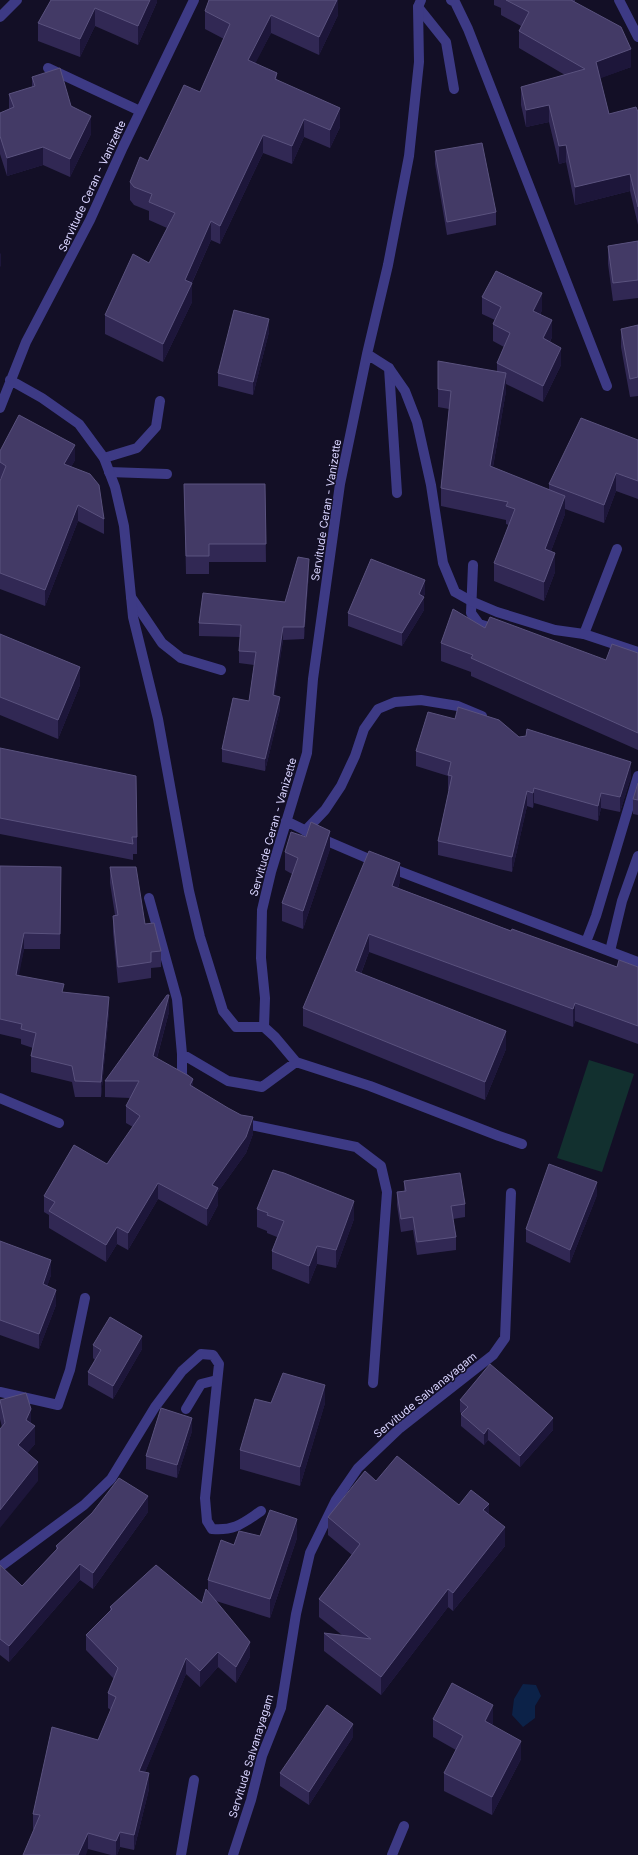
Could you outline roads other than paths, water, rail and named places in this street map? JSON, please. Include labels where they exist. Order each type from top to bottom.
[{"type":"street","points":[[0,17],[17,0]]},
{"type":"street","name":"Servitude Ceran - Vanizette","points":[[0,408],[26,342],[90,220],[140,111],[194,0]]},
{"type":"street","points":[[451,0],[455,2],[479,58],[607,386]]},
{"type":"street","points":[[619,0],[638,37]]},
{"type":"street","points":[[420,3],[446,42],[454,89]]},
{"type":"street","name":"Servitude Ceran - Vanizette","points":[[264,1027],[265,998],[261,958],[262,910],[271,872],[307,753],[313,679],[340,484],[367,354],[388,265],[409,156],[418,62],[420,3]]},
{"type":"street","points":[[48,68],[140,111]]},
{"type":"street","points":[[367,354],[389,368],[405,391],[417,422],[431,485],[442,563],[455,592],[471,601],[497,612],[555,630],[584,634],[638,652]]},
{"type":"street","points":[[389,368],[397,493]]},
{"type":"street","points":[[10,380],[53,404],[79,424],[104,458],[115,487],[124,526],[133,617],[158,718],[189,890],[214,982],[224,1011],[236,1027],[264,1027],[275,1037],[296,1062],[370,1086],[522,1144]]},
{"type":"street","points":[[104,458],[137,448],[156,427],[160,401]]},
{"type":"street","points":[[109,472],[168,474]]},
{"type":"street","points":[[584,634],[617,549]]},
{"type":"street","points":[[473,565],[471,613],[480,624],[509,633]]},
{"type":"street","points":[[131,597],[162,644],[181,658],[222,670]]},
{"type":"street","points":[[305,831],[325,810],[341,786],[355,756],[364,729],[378,709],[395,702],[421,700],[458,706],[494,723]]},
{"type":"street","points":[[586,942],[596,916],[638,776]]},
{"type":"street","points":[[286,822],[382,865],[638,962]]},
{"type":"street","points":[[610,951],[622,901],[638,856]]},
{"type":"street","points":[[149,898],[177,999],[182,1054],[182,1076],[198,1092]]},
{"type":"street","points":[[182,1054],[228,1082],[262,1087],[296,1062]]},
{"type":"street","points":[[0,1098],[60,1123]]},
{"type":"street","points":[[232,1118],[243,1125],[356,1147],[381,1166],[387,1192],[373,1383]]},
{"type":"street","name":"Servitude Salvanayagam","points":[[233,1855],[251,1800],[262,1756],[281,1708],[296,1614],[310,1553],[333,1506],[358,1468],[400,1428],[493,1355],[505,1338],[511,1192]]},
{"type":"street","points":[[0,1392],[58,1405],[70,1370],[86,1298]]},
{"type":"street","points":[[0,1567],[84,1505],[110,1479],[155,1407],[182,1371],[201,1354],[213,1355],[219,1364],[205,1498],[206,1521],[212,1529],[226,1530],[242,1524],[261,1511]]},
{"type":"street","points":[[186,1409],[201,1384],[217,1380]]},
{"type":"street","points":[[181,1855],[194,1780]]},
{"type":"street","points":[[392,1855],[404,1826]]},
{"type":"water","points":[[523,1684],[536,1685],[541,1696],[535,1706],[535,1718],[523,1727],[512,1715],[514,1699]]}]
